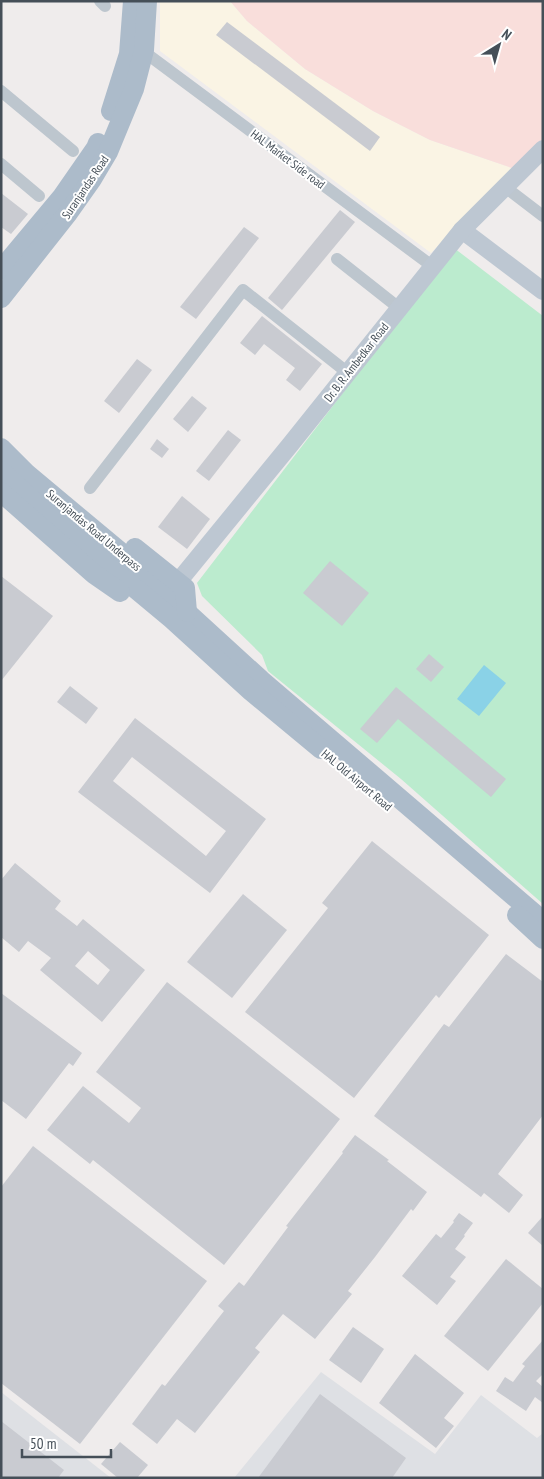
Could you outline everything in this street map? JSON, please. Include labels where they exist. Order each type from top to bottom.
[{"type":"main road","name":"Suranjandas Road","points":[[133,1],[137,47]]},
{"type":"main road","name":"Suranjandas Road","points":[[1,298],[68,212],[92,179],[108,152],[134,89],[137,47],[147,1]]},
{"type":"main road","name":"Suranjandas Road","points":[[1,270],[62,197],[96,148],[118,93],[129,54],[137,47]]},
{"type":"main road","points":[[1,432],[57,486],[185,588],[179,615],[157,617],[94,574],[1,492]]},
{"type":"main road","name":"Suranjandas Road Underpass","points":[[1,448],[28,474],[124,555],[179,615]]},
{"type":"main road","name":"Suranjandas Road Underpass","points":[[1,471],[59,525],[179,615]]},
{"type":"main road","name":"HAL Old Airport Road","points":[[179,615],[261,680],[543,921]]},
{"type":"main road","name":"HAL Old Airport Road","points":[[179,615],[251,691],[543,939]]},
{"type":"street","name":"HAL Market Side road","points":[[137,47],[432,266]]},
{"type":"street","points":[[1,91],[73,152]]},
{"type":"street","name":"Dr. B. R. Ambedkar Road","points":[[178,582],[462,230],[543,149]]},
{"type":"street","points":[[1,164],[39,196]]},
{"type":"street","points":[[505,187],[543,216]]},
{"type":"street","points":[[462,230],[543,292]]},
{"type":"street","points":[[337,260],[399,308]]},
{"type":"street","points":[[90,488],[244,290],[348,373]]},
{"type":"shaded area","points":[[160,1],[230,1],[247,21],[305,69],[373,111],[430,140],[512,168],[431,253],[160,51]]},
{"type":"shaded area","points":[[230,1],[543,1],[543,140],[512,168],[430,140],[373,111],[305,69],[247,21]]},
{"type":"shaded area","points":[[321,1372],[435,1454],[481,1395],[537,1438],[543,1433],[543,1478],[234,1478]]},
{"type":"shaded area","points":[[1,1392],[111,1478],[1,1478]]},
{"type":"green space","points":[[454,248],[543,316],[543,904],[401,779],[268,671],[262,655],[202,596],[197,583]]},
{"type":"water","points":[[484,665],[506,683],[479,716],[457,699]]},
{"type":"building","points":[[227,22],[380,137],[370,151],[216,35]]},
{"type":"building","points":[[1,193],[28,214],[11,234],[1,227]]},
{"type":"building","points":[[340,210],[355,222],[282,310],[268,298]]},
{"type":"building","points":[[244,227],[259,238],[196,319],[180,307]]},
{"type":"building","points":[[262,316],[322,364],[300,391],[286,380],[295,368],[264,344],[255,355],[240,343]]},
{"type":"building","points":[[137,359],[152,370],[119,413],[104,401]]},
{"type":"building","points":[[192,396],[207,408],[188,432],[173,419]]},
{"type":"building","points":[[228,430],[241,440],[209,481],[196,471]]},
{"type":"building","points":[[157,439],[169,449],[162,458],[150,449]]},
{"type":"building","points":[[182,496],[210,519],[187,549],[158,527]]},
{"type":"building","points":[[330,561],[369,593],[342,626],[303,593]]},
{"type":"building","points":[[1,576],[53,616],[1,681]]},
{"type":"building","points":[[429,654],[444,667],[431,682],[416,669]]},
{"type":"building","points":[[70,686],[98,708],[86,724],[57,702]]},
{"type":"building","points":[[396,687],[506,779],[491,797],[398,719],[377,743],[360,729]]},
{"type":"building","points":[[135,718],[266,819],[210,893],[78,792]],"holes":[[[132,757],[226,831],[206,856],[113,781]]]},
{"type":"building","points":[[372,841],[489,935],[439,998],[436,995],[354,1098],[245,1012],[328,908],[322,903]]},
{"type":"building","points":[[15,863],[61,901],[55,909],[77,926],[83,919],[145,970],[102,1022],[40,970],[51,958],[28,941],[19,952],[1,937],[1,880]],"holes":[[[88,951],[110,970],[98,985],[75,966]]]},
{"type":"building","points":[[243,894],[287,930],[232,998],[187,962]]},
{"type":"building","points":[[506,954],[543,982],[543,1115],[498,1174],[523,1195],[509,1213],[484,1193],[481,1197],[374,1116],[444,1024],[449,1027]]},
{"type":"building","points":[[167,982],[340,1119],[224,1265],[93,1160],[90,1164],[47,1130],[83,1086],[129,1123],[141,1108],[96,1072]]},
{"type":"building","points":[[1,993],[82,1053],[73,1066],[69,1063],[26,1119],[1,1100]]},
{"type":"building","points":[[355,1135],[389,1160],[387,1161],[427,1192],[413,1211],[411,1209],[348,1291],[352,1294],[315,1339],[283,1314],[255,1348],[260,1352],[195,1433],[177,1419],[157,1444],[132,1424],[162,1384],[165,1386],[224,1311],[218,1306],[239,1282],[244,1286],[288,1227],[286,1226]]},
{"type":"building","points":[[33,1146],[207,1281],[80,1444],[1,1383],[1,1187]]},
{"type":"building","points":[[459,1213],[473,1223],[455,1249],[466,1257],[450,1277],[456,1281],[437,1305],[402,1276],[436,1234],[441,1238]]},
{"type":"building","points":[[543,1216],[543,1246],[528,1233]]},
{"type":"building","points":[[506,1259],[543,1289],[543,1303],[488,1371],[444,1336]]},
{"type":"building","points":[[353,1327],[384,1349],[361,1383],[329,1360]]},
{"type":"building","points":[[543,1340],[543,1374],[536,1381],[543,1387],[543,1403],[535,1397],[526,1411],[496,1391],[505,1377],[513,1382],[525,1366],[522,1364]]},
{"type":"building","points":[[415,1354],[464,1393],[444,1418],[454,1426],[436,1448],[379,1403]]},
{"type":"building","points":[[320,1394],[406,1458],[392,1478],[258,1478]]},
{"type":"building","points":[[1,1421],[64,1470],[58,1478],[1,1478]]},
{"type":"building","points":[[120,1442],[148,1465],[137,1478],[118,1478],[101,1464]]}]
